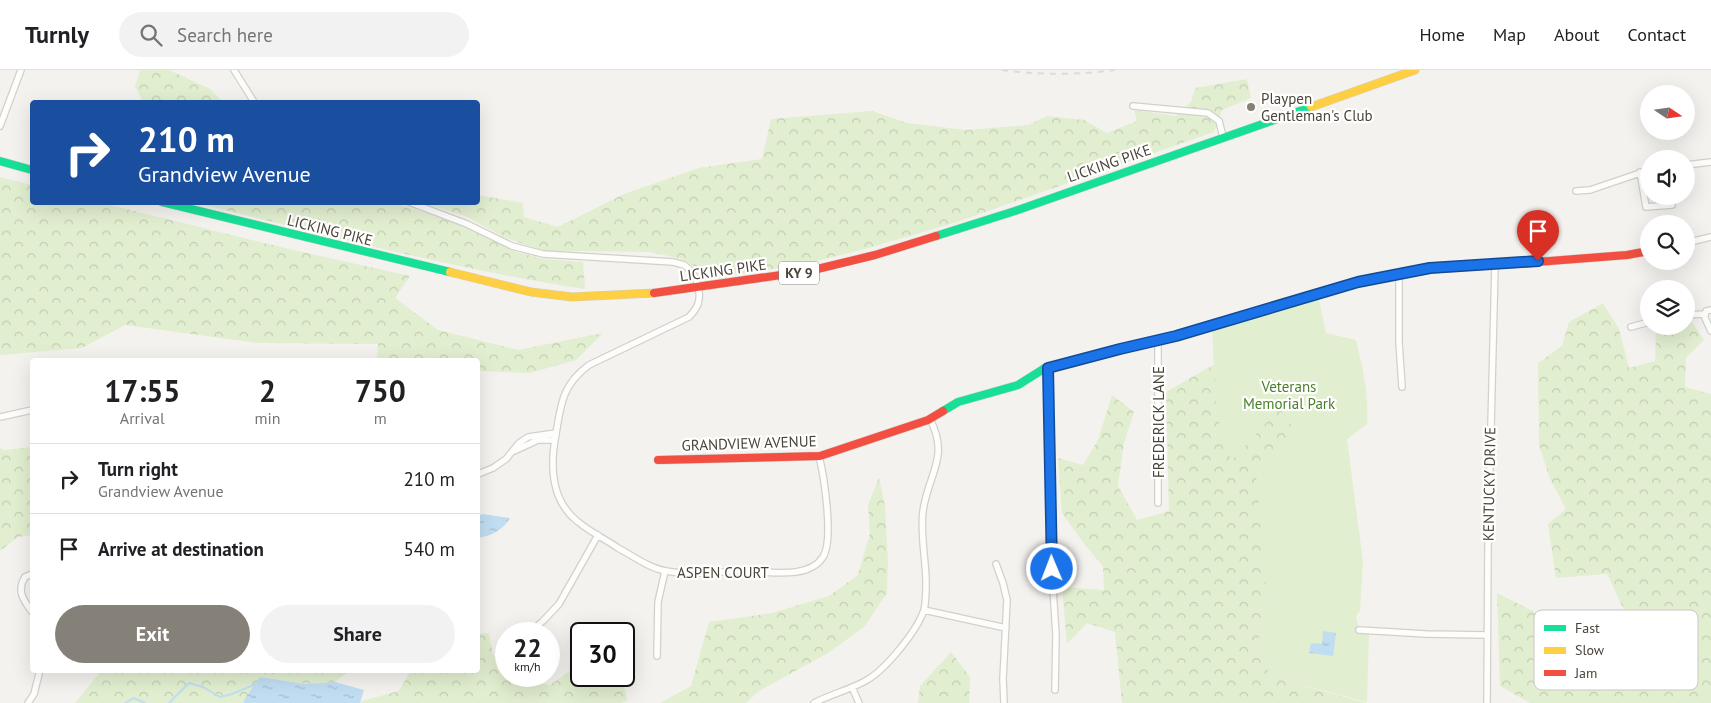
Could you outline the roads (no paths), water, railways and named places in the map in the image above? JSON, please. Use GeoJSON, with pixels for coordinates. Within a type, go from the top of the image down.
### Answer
{"type":"FeatureCollection","features":[{"type":"Feature","properties":{"kind":"main road","name":"LICKING PIKE"},"geometry":{"type":"LineString","coordinates":[[174,205],[531,292],[572,297],[657,293],[809,271],[875,255],[1015,211],[1415,70]]}},
{"type":"Feature","properties":{"kind":"main road"},"geometry":{"type":"LineString","coordinates":[[0,161],[30,169]]}},
{"type":"Feature","properties":{"kind":"main road","name":"GRANDVIEW AVENUE"},"geometry":{"type":"LineString","coordinates":[[658,460],[819,456],[930,419],[958,402],[1018,385],[1042,369],[1257,313],[1358,282],[1430,268],[1627,256],[1640,253]]}},
{"type":"Feature","properties":{"kind":"street"},"geometry":{"type":"LineString","coordinates":[[0,126],[21,70]]}},
{"type":"Feature","properties":{"kind":"street"},"geometry":{"type":"LineString","coordinates":[[234,70],[253,100]]}},
{"type":"Feature","properties":{"kind":"street"},"geometry":{"type":"LineString","coordinates":[[1134,106],[1208,113],[1219,120],[1223,138]]}},
{"type":"Feature","properties":{"kind":"street"},"geometry":{"type":"LineString","coordinates":[[1695,163],[1711,162]]}},
{"type":"Feature","properties":{"kind":"street"},"geometry":{"type":"LineString","coordinates":[[1576,191],[1590,190],[1640,172]]}},
{"type":"Feature","properties":{"kind":"street"},"geometry":{"type":"LineString","coordinates":[[417,205],[468,224],[512,246],[542,254],[673,262],[684,265],[692,271],[698,287]]}},
{"type":"Feature","properties":{"kind":"street"},"geometry":{"type":"LineString","coordinates":[[1646,205],[1646,207],[1672,205]]}},
{"type":"Feature","properties":{"kind":"street"},"geometry":{"type":"LineString","coordinates":[[1695,241],[1711,237]]}},
{"type":"Feature","properties":{"kind":"street","name":"KENTUCKY DRIVE"},"geometry":{"type":"LineString","coordinates":[[1487,703],[1494,265]]}},
{"type":"Feature","properties":{"kind":"street"},"geometry":{"type":"LineString","coordinates":[[1399,275],[1402,387]]}},
{"type":"Feature","properties":{"kind":"street","name":"ASPEN COURT"},"geometry":{"type":"LineString","coordinates":[[698,287],[698,305],[689,317],[589,365],[578,373],[570,383],[564,395],[552,455],[553,477],[561,500],[576,521],[651,566],[665,571],[696,573],[788,572],[804,570],[816,565],[824,556],[828,543],[827,506],[819,456]]}},
{"type":"Feature","properties":{"kind":"street"},"geometry":{"type":"LineString","coordinates":[[1695,315],[1705,314],[1706,311],[1711,310]]}},
{"type":"Feature","properties":{"kind":"street"},"geometry":{"type":"LineString","coordinates":[[1705,314],[1711,331]]}},
{"type":"Feature","properties":{"kind":"street"},"geometry":{"type":"LineString","coordinates":[[1631,327],[1640,324]]}},
{"type":"Feature","properties":{"kind":"street","name":"FREDERICK LANE"},"geometry":{"type":"LineString","coordinates":[[1158,340],[1158,503]]}},
{"type":"Feature","properties":{"kind":"street"},"geometry":{"type":"LineString","coordinates":[[1048,368],[1052,573],[1056,635],[1054,690]]}},
{"type":"Feature","properties":{"kind":"street"},"geometry":{"type":"LineString","coordinates":[[0,417],[30,410]]}},
{"type":"Feature","properties":{"kind":"street"},"geometry":{"type":"LineString","coordinates":[[814,703],[836,692],[852,687],[884,667],[903,644],[924,610],[926,583],[923,553],[923,510],[939,449],[936,430],[930,419]]}},
{"type":"Feature","properties":{"kind":"street"},"geometry":{"type":"LineString","coordinates":[[480,473],[493,468],[519,442],[528,437],[556,433]]}},
{"type":"Feature","properties":{"kind":"street"},"geometry":{"type":"LineString","coordinates":[[512,451],[538,440],[554,440]]}},
{"type":"Feature","properties":{"kind":"street"},"geometry":{"type":"LineString","coordinates":[[542,622],[559,604],[598,535]]}},
{"type":"Feature","properties":{"kind":"street"},"geometry":{"type":"LineString","coordinates":[[996,564],[1007,600],[1003,679],[1004,703]]}},
{"type":"Feature","properties":{"kind":"street"},"geometry":{"type":"LineString","coordinates":[[657,656],[658,602],[665,571]]}},
{"type":"Feature","properties":{"kind":"street"},"geometry":{"type":"LineString","coordinates":[[30,575],[25,577],[20,589],[30,609]]}},
{"type":"Feature","properties":{"kind":"street"},"geometry":{"type":"LineString","coordinates":[[924,610],[1006,628]]}},
{"type":"Feature","properties":{"kind":"street"},"geometry":{"type":"LineString","coordinates":[[1359,630],[1487,635]]}},
{"type":"Feature","properties":{"kind":"street"},"geometry":{"type":"LineString","coordinates":[[28,703],[34,694],[39,673]]}},
{"type":"Feature","properties":{"kind":"street"},"geometry":{"type":"LineString","coordinates":[[852,687],[859,703]]}},
{"type":"Feature","properties":{"kind":"water"},"geometry":{"type":"Polygon","coordinates":[[[480,515],[510,518],[496,532],[480,538],[480,515]]]}},
{"type":"Feature","properties":{"kind":"water"},"geometry":{"type":"Polygon","coordinates":[[[1323,631],[1336,633],[1333,656],[1309,653],[1311,643],[1322,644],[1323,631]]]}},
{"type":"Feature","properties":{"kind":"water"},"geometry":{"type":"Polygon","coordinates":[[[260,677],[305,684],[335,682],[364,690],[360,703],[244,703],[244,700],[260,677]]]}},
{"type":"Feature","properties":{"kind":"waterway"},"geometry":{"type":"LineString","coordinates":[[169,703],[189,683],[203,687],[220,697],[256,684]]}},
{"type":"Feature","properties":{"kind":"waterway"},"geometry":{"type":"LineString","coordinates":[[125,703],[134,698],[145,703]]}},
{"type":"Feature","properties":{"kind":"railway"},"geometry":{"type":"LineString","coordinates":[[1002,70],[1058,74],[1115,70]]}},
{"type":"Feature","properties":{"kind":"place","name":"Playpen Gentleman's Club"},"geometry":{"type":"Point","coordinates":[1251,107]}},
{"type":"Feature","properties":{"kind":"park label","name":"Veterans Memorial Park"},"geometry":{"type":"Point","coordinates":[1289,394]}}]}
